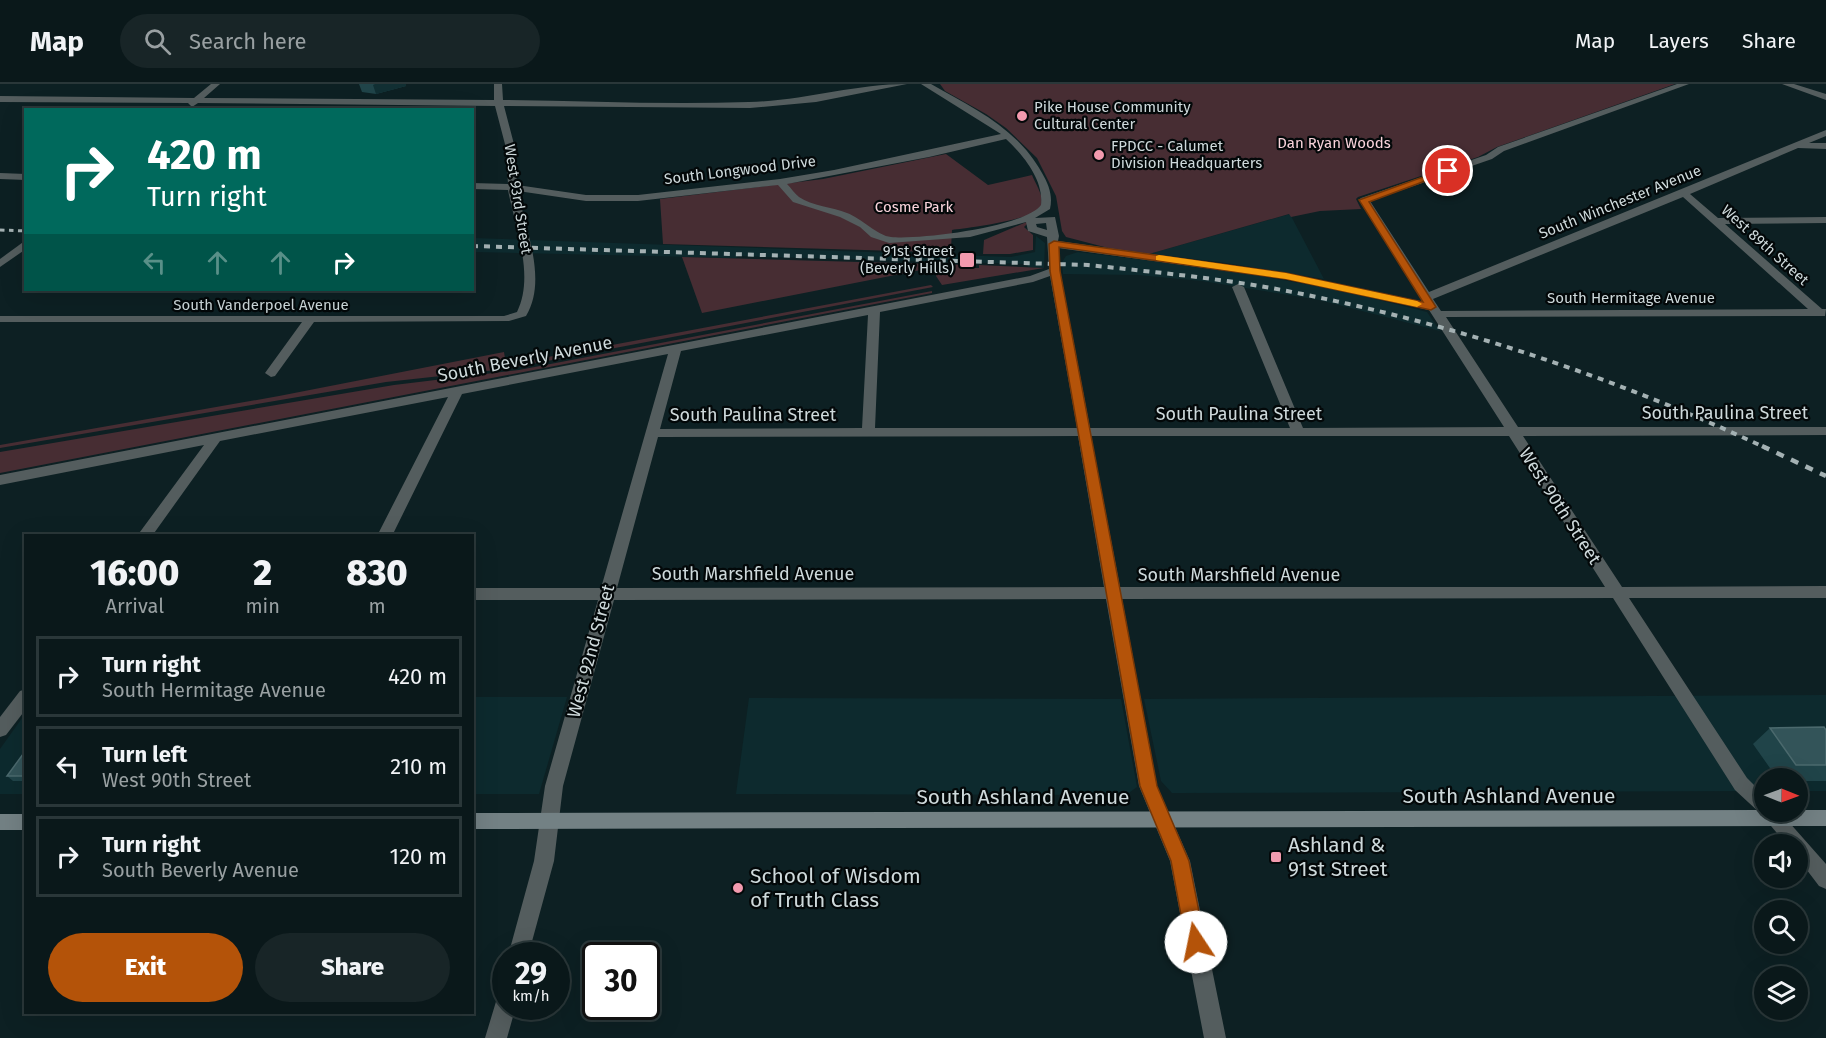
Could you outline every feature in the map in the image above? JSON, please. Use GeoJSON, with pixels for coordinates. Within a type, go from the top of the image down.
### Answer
{"type":"FeatureCollection","features":[{"type":"Feature","properties":{"kind":"main road","name":"South Ashland Avenue"},"geometry":{"type":"LineString","coordinates":[[474,821],[1162,819],[1754,812]]}},
{"type":"Feature","properties":{"kind":"main road","name":"South Ashland Avenue"},"geometry":{"type":"LineString","coordinates":[[1808,816],[1826,818]]}},
{"type":"Feature","properties":{"kind":"main road"},"geometry":{"type":"LineString","coordinates":[[0,822],[24,822]]}},
{"type":"Feature","properties":{"kind":"street"},"geometry":{"type":"LineString","coordinates":[[187,108],[216,84]]}},
{"type":"Feature","properties":{"kind":"street","name":"West 93rd Street"},"geometry":{"type":"LineString","coordinates":[[498,84],[499,104],[509,142],[513,187],[527,248],[529,300],[522,314]]}},
{"type":"Feature","properties":{"kind":"street"},"geometry":{"type":"LineString","coordinates":[[0,99],[769,104],[826,98],[903,84]]}},
{"type":"Feature","properties":{"kind":"street"},"geometry":{"type":"LineString","coordinates":[[780,182],[796,200],[844,215],[864,225],[881,238],[912,238],[984,231],[1037,214],[1045,209],[1046,192],[1028,156],[1009,135],[983,117],[925,84]]}},
{"type":"Feature","properties":{"kind":"street","name":"West 90th Street"},"geometry":{"type":"LineString","coordinates":[[1685,84],[1364,200],[1741,784],[1754,797]]}},
{"type":"Feature","properties":{"kind":"street"},"geometry":{"type":"LineString","coordinates":[[1786,84],[1826,97]]}},
{"type":"Feature","properties":{"kind":"street","name":"South Winchester Avenue"},"geometry":{"type":"LineString","coordinates":[[1431,306],[1684,193],[1826,133]]}},
{"type":"Feature","properties":{"kind":"street","name":"South Longwood Drive"},"geometry":{"type":"LineString","coordinates":[[474,186],[513,187],[586,198],[612,199],[780,182],[897,162],[1009,135]]}},
{"type":"Feature","properties":{"kind":"street"},"geometry":{"type":"LineString","coordinates":[[1795,146],[1826,146]]}},
{"type":"Feature","properties":{"kind":"street"},"geometry":{"type":"LineString","coordinates":[[0,176],[24,177]]}},
{"type":"Feature","properties":{"kind":"street","name":"West 89th Street"},"geometry":{"type":"LineString","coordinates":[[1684,193],[1824,314]]}},
{"type":"Feature","properties":{"kind":"street"},"geometry":{"type":"LineString","coordinates":[[1054,240],[1036,231],[1030,225],[1035,220],[1051,219],[1054,240],[1055,271],[1149,786],[1180,861],[1215,1038]]}},
{"type":"Feature","properties":{"kind":"street"},"geometry":{"type":"LineString","coordinates":[[1716,221],[1826,220]]}},
{"type":"Feature","properties":{"kind":"street","name":"South Hermitage Avenue"},"geometry":{"type":"LineString","coordinates":[[1054,240],[1286,276],[1431,306],[1824,314]]}},
{"type":"Feature","properties":{"kind":"street"},"geometry":{"type":"LineString","coordinates":[[0,264],[24,245]]}},
{"type":"Feature","properties":{"kind":"street","name":"South Beverly Avenue"},"geometry":{"type":"LineString","coordinates":[[0,480],[1033,279],[1055,271]]}},
{"type":"Feature","properties":{"kind":"street"},"geometry":{"type":"LineString","coordinates":[[1238,287],[1298,432]]}},
{"type":"Feature","properties":{"kind":"street"},"geometry":{"type":"LineString","coordinates":[[868,433],[874,309]]}},
{"type":"Feature","properties":{"kind":"street","name":"South Vanderpoel Avenue"},"geometry":{"type":"LineString","coordinates":[[0,319],[505,319],[522,314]]}},
{"type":"Feature","properties":{"kind":"street"},"geometry":{"type":"LineString","coordinates":[[271,373],[310,320]]}},
{"type":"Feature","properties":{"kind":"street","name":"West 92nd Street"},"geometry":{"type":"LineString","coordinates":[[522,942],[544,861],[554,786],[676,348]]}},
{"type":"Feature","properties":{"kind":"street"},"geometry":{"type":"LineString","coordinates":[[385,534],[457,391]]}},
{"type":"Feature","properties":{"kind":"street","name":"South Paulina Street"},"geometry":{"type":"LineString","coordinates":[[652,433],[1826,431]]}},
{"type":"Feature","properties":{"kind":"street"},"geometry":{"type":"LineString","coordinates":[[145,534],[216,438]]}},
{"type":"Feature","properties":{"kind":"street","name":"South Marshfield Avenue"},"geometry":{"type":"LineString","coordinates":[[474,594],[1113,595],[1826,592]]}},
{"type":"Feature","properties":{"kind":"street"},"geometry":{"type":"LineString","coordinates":[[0,730],[24,699]]}},
{"type":"Feature","properties":{"kind":"street","name":"West 90th Street"},"geometry":{"type":"LineString","coordinates":[[1778,822],[1811,859],[1826,880]]}},
{"type":"Feature","properties":{"kind":"street"},"geometry":{"type":"LineString","coordinates":[[496,1038],[501,1020]]}},
{"type":"Feature","properties":{"kind":"shaded area"},"geometry":{"type":"Polygon","coordinates":[[[1290,214],[1324,279],[1220,262],[1149,254],[1290,214]]]}},
{"type":"Feature","properties":{"kind":"shaded area"},"geometry":{"type":"Polygon","coordinates":[[[1036,236],[1045,243],[1044,268],[1028,267],[1027,264],[474,252],[474,238],[1011,257],[1035,252],[1036,236]]]}},
{"type":"Feature","properties":{"kind":"shaded area"},"geometry":{"type":"Polygon","coordinates":[[[1078,252],[1228,270],[1343,291],[1427,312],[1440,331],[1319,300],[1202,281],[1137,275],[1063,274],[1062,262],[1066,256],[1078,252]]]}},
{"type":"Feature","properties":{"kind":"shaded area"},"geometry":{"type":"Polygon","coordinates":[[[1826,695],[1826,791],[1808,791],[1808,768],[1754,768],[1754,791],[1172,793],[1161,781],[1144,699],[1826,695]]]}},
{"type":"Feature","properties":{"kind":"shaded area"},"geometry":{"type":"Polygon","coordinates":[[[474,697],[567,697],[539,794],[474,794],[474,697]]]}},
{"type":"Feature","properties":{"kind":"shaded area"},"geometry":{"type":"Polygon","coordinates":[[[749,698],[1121,699],[1137,787],[1126,795],[736,794],[749,698]]]}},
{"type":"Feature","properties":{"kind":"shaded area"},"geometry":{"type":"Polygon","coordinates":[[[24,715],[24,794],[0,794],[0,749],[24,715]]]}},
{"type":"Feature","properties":{"kind":"green space","name":"Dan Ryan Woods"},"geometry":{"type":"Polygon","coordinates":[[[940,84],[1675,84],[1497,147],[1478,157],[1358,197],[1356,199],[1361,209],[1320,211],[1291,217],[1289,214],[1149,254],[1112,249],[1066,237],[1062,231],[1056,196],[1037,158],[1006,128],[945,91],[940,84]]]}},
{"type":"Feature","properties":{"kind":"green space","name":"Cosme Park"},"geometry":{"type":"Polygon","coordinates":[[[946,154],[988,185],[1032,175],[1041,194],[1041,206],[1036,211],[1015,219],[952,230],[951,249],[933,249],[932,252],[663,244],[660,199],[823,179],[946,154]]]}},
{"type":"Feature","properties":{"kind":"green space"},"geometry":{"type":"Polygon","coordinates":[[[1031,220],[1024,227],[1033,235],[1033,250],[1010,254],[983,254],[984,240],[1031,220]]]}},
{"type":"Feature","properties":{"kind":"green space"},"geometry":{"type":"Polygon","coordinates":[[[682,257],[932,264],[931,268],[702,313],[682,257]]]}},
{"type":"Feature","properties":{"kind":"green space"},"geometry":{"type":"Polygon","coordinates":[[[938,264],[967,265],[967,268],[979,268],[979,265],[1044,268],[942,285],[936,276],[936,272],[941,271],[938,264]]]}},
{"type":"Feature","properties":{"kind":"green space"},"geometry":{"type":"Polygon","coordinates":[[[931,285],[933,287],[505,369],[386,382],[0,448],[0,445],[279,396],[504,352],[506,365],[931,285]]]}},
{"type":"Feature","properties":{"kind":"green space"},"geometry":{"type":"Polygon","coordinates":[[[932,291],[932,293],[0,473],[0,452],[394,385],[519,370],[932,291]]]}},
{"type":"Feature","properties":{"kind":"building"},"geometry":{"type":"Polygon","coordinates":[[[1824,727],[1826,730],[1826,765],[1796,765],[1770,728],[1824,727]]]}},
{"type":"Feature","properties":{"kind":"building"},"geometry":{"type":"Polygon","coordinates":[[[24,753],[24,776],[7,776],[24,753]]]}},
{"type":"Feature","properties":{"kind":"railway"},"geometry":{"type":"LineString","coordinates":[[0,230],[24,231]]}},
{"type":"Feature","properties":{"kind":"railway"},"geometry":{"type":"LineString","coordinates":[[474,246],[1088,265],[1258,286],[1406,318],[1529,354],[1649,397],[1766,448]]}},
{"type":"Feature","properties":{"kind":"railway"},"geometry":{"type":"LineString","coordinates":[[1762,446],[1826,476]]}},
{"type":"Feature","properties":{"kind":"slow traffic"},"geometry":{"type":"LineString","coordinates":[[1159,258],[1286,276],[1417,304]]}},
{"type":"Feature","properties":{"kind":"place","name":"Pike House Community Cultural Center"},"geometry":{"type":"Point","coordinates":[1022,116]}},
{"type":"Feature","properties":{"kind":"place","name":"FPDCC - Calumet Division Headquarters"},"geometry":{"type":"Point","coordinates":[1099,155]}},
{"type":"Feature","properties":{"kind":"place","name":"91st Street (Beverly Hills)"},"geometry":{"type":"Point","coordinates":[967,260]}},
{"type":"Feature","properties":{"kind":"place","name":"Ashland & 91st Street"},"geometry":{"type":"Point","coordinates":[1276,857]}},
{"type":"Feature","properties":{"kind":"place","name":"School of Wisdom of Truth Class"},"geometry":{"type":"Point","coordinates":[738,888]}},
{"type":"Feature","properties":{"kind":"route"},"geometry":{"type":"LineString","coordinates":[[1196,942],[1180,861],[1149,786],[1083,432],[1055,271],[1054,244],[1286,276],[1431,307],[1364,200],[1448,171]]}}]}
